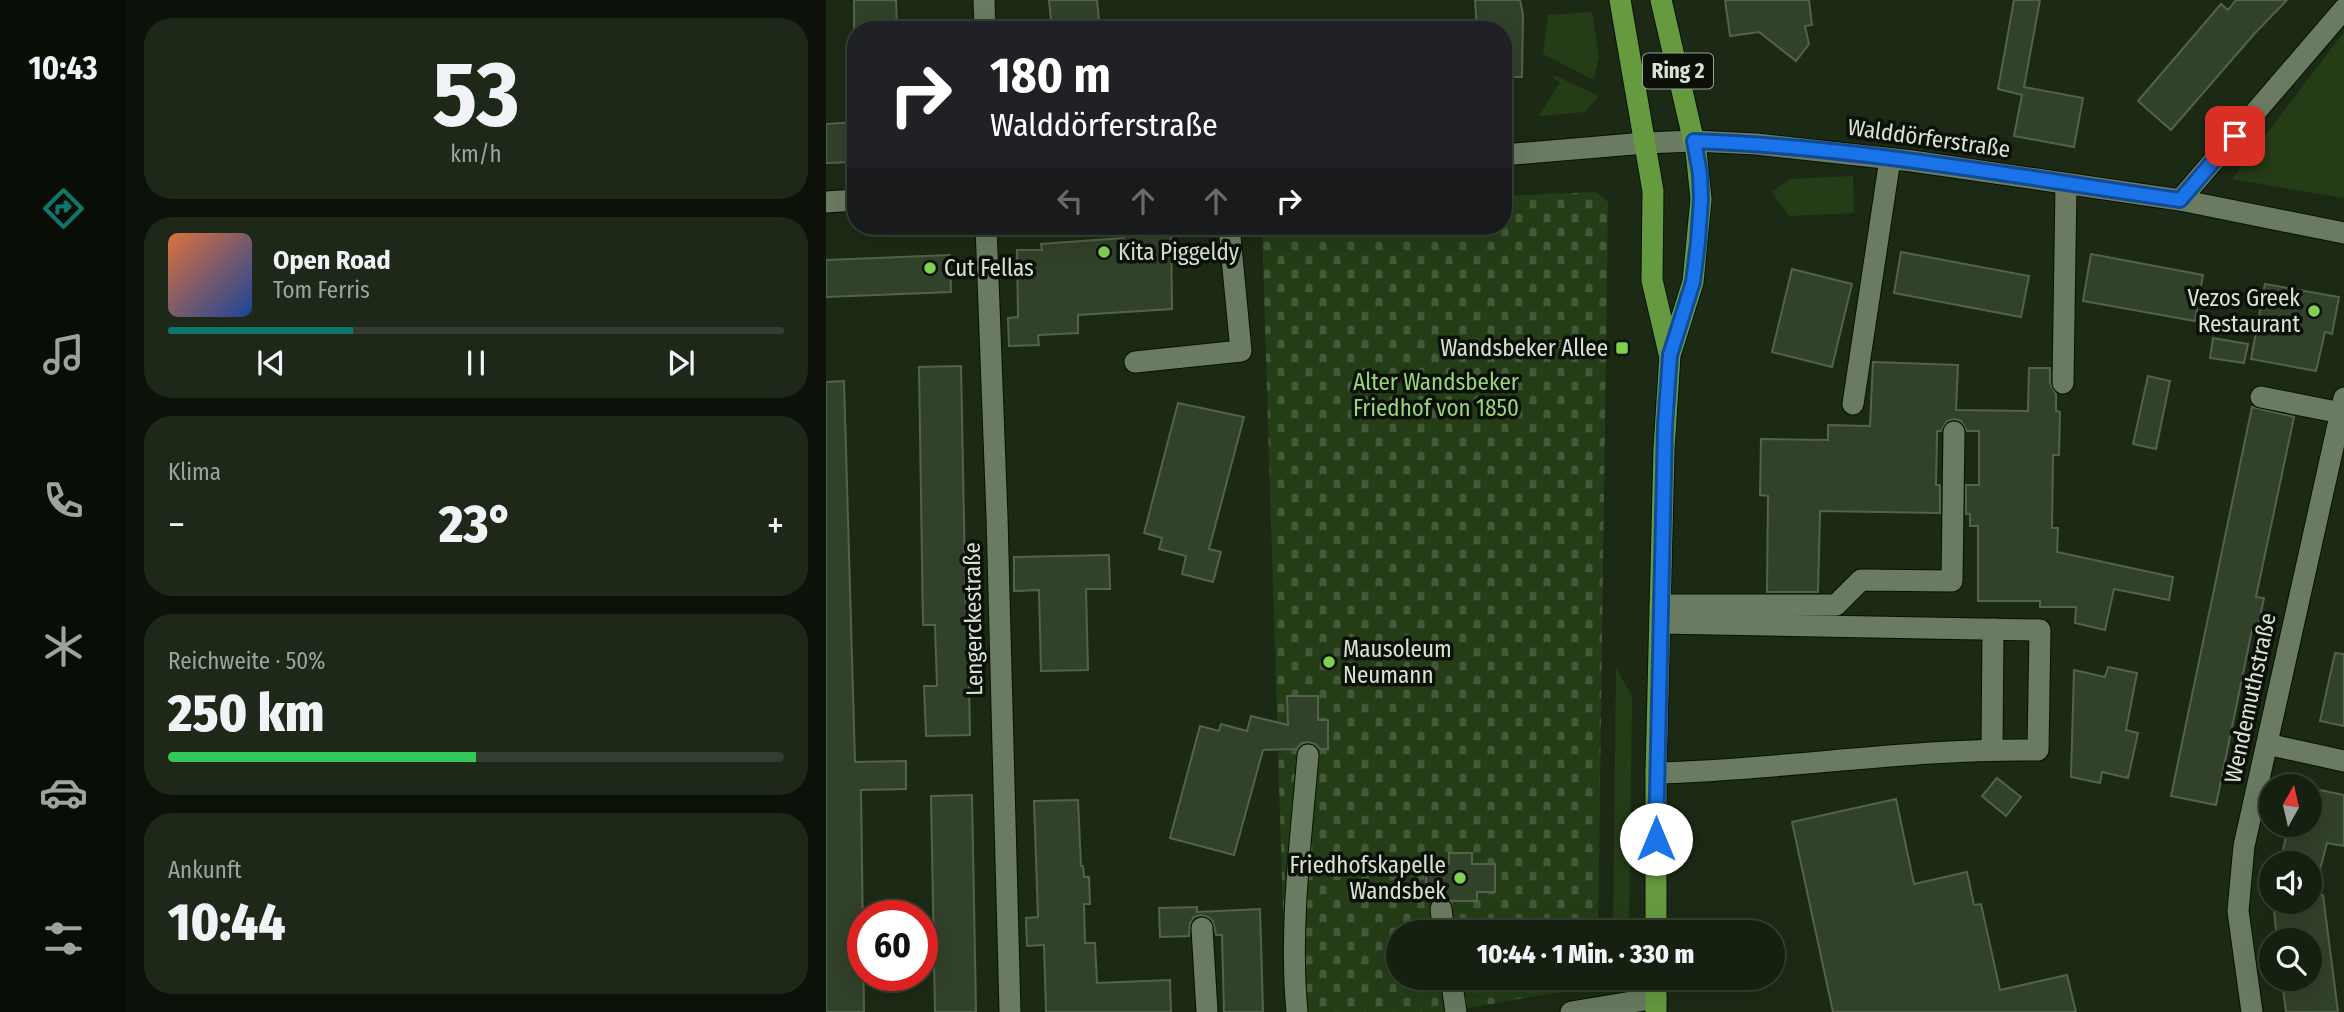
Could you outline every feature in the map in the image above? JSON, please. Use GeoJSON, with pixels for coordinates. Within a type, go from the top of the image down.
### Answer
{"type":"FeatureCollection","features":[{"type":"Feature","properties":{"kind":"main road","name":"Ring 2"},"geometry":{"type":"LineString","coordinates":[[1620,0],[1653,191],[1652,280],[1670,355]]}},
{"type":"Feature","properties":{"kind":"main road","name":"Ring 2"},"geometry":{"type":"LineString","coordinates":[[1656,920],[1656,773],[1664,449],[1670,355],[1693,282],[1701,199],[1694,141],[1661,0]]}},
{"type":"Feature","properties":{"kind":"street"},"geometry":{"type":"LineString","coordinates":[[984,0],[985,21]]}},
{"type":"Feature","properties":{"kind":"street"},"geometry":{"type":"LineString","coordinates":[[2180,200],[2344,9]]}},
{"type":"Feature","properties":{"kind":"street","name":"Walddörferstraße"},"geometry":{"type":"LineString","coordinates":[[1512,154],[1645,143],[1694,141],[1756,144],[1891,159],[2180,200],[2344,233]]}},
{"type":"Feature","properties":{"kind":"street"},"geometry":{"type":"LineString","coordinates":[[1853,404],[1891,159]]}},
{"type":"Feature","properties":{"kind":"street"},"geometry":{"type":"LineString","coordinates":[[2063,383],[2066,184]]}},
{"type":"Feature","properties":{"kind":"street"},"geometry":{"type":"LineString","coordinates":[[826,202],[847,201]]}},
{"type":"Feature","properties":{"kind":"street","name":"Lengerckestraße"},"geometry":{"type":"LineString","coordinates":[[986,235],[1010,1012]]}},
{"type":"Feature","properties":{"kind":"street"},"geometry":{"type":"LineString","coordinates":[[1135,362],[1241,351],[1230,235]]}},
{"type":"Feature","properties":{"kind":"street"},"geometry":{"type":"LineString","coordinates":[[2260,397],[2342,416]]}},
{"type":"Feature","properties":{"kind":"street","name":"Wendemuthstraße"},"geometry":{"type":"LineString","coordinates":[[2252,1012],[2238,911],[2244,846],[2342,416]]}},
{"type":"Feature","properties":{"kind":"street"},"geometry":{"type":"LineString","coordinates":[[1660,614],[1836,605],[1861,580],[1952,581],[1954,432]]}},
{"type":"Feature","properties":{"kind":"street"},"geometry":{"type":"LineString","coordinates":[[1656,773],[1715,772],[1992,749],[2038,750],[2040,630],[1660,614]]}},
{"type":"Feature","properties":{"kind":"street"},"geometry":{"type":"LineString","coordinates":[[1992,749],[1993,629]]}},
{"type":"Feature","properties":{"kind":"street"},"geometry":{"type":"LineString","coordinates":[[2267,744],[2344,761]]}},
{"type":"Feature","properties":{"kind":"street"},"geometry":{"type":"LineString","coordinates":[[1297,1012],[1294,979],[1298,879],[1308,755]]}},
{"type":"Feature","properties":{"kind":"street"},"geometry":{"type":"LineString","coordinates":[[1441,909],[1442,920]]}},
{"type":"Feature","properties":{"kind":"street"},"geometry":{"type":"LineString","coordinates":[[1202,928],[1207,1012]]}},
{"type":"Feature","properties":{"kind":"street"},"geometry":{"type":"LineString","coordinates":[[1453,990],[1456,1012]]}},
{"type":"Feature","properties":{"kind":"street"},"geometry":{"type":"LineString","coordinates":[[1571,1012],[1656,996]]}},
{"type":"Feature","properties":{"kind":"green space"},"geometry":{"type":"Polygon","coordinates":[[[1592,12],[1599,57],[1594,80],[1543,54],[1548,15],[1592,12]]]}},
{"type":"Feature","properties":{"kind":"green space"},"geometry":{"type":"Polygon","coordinates":[[[2344,32],[2344,198],[2232,179],[2344,32]]]}},
{"type":"Feature","properties":{"kind":"green space"},"geometry":{"type":"Polygon","coordinates":[[[1554,75],[1599,96],[1585,112],[1539,116],[1560,82],[1553,78],[1554,75]]]}},
{"type":"Feature","properties":{"kind":"green space"},"geometry":{"type":"Polygon","coordinates":[[[1853,176],[1854,213],[1789,216],[1772,192],[1790,179],[1853,176]]]}},
{"type":"Feature","properties":{"kind":"green space","name":"Alter Wandsbeker Friedhof von 1850"},"geometry":{"type":"Polygon","coordinates":[[[1596,192],[1608,202],[1598,920],[1386,920],[1386,990],[1573,990],[1443,1012],[1286,1012],[1262,235],[1512,235],[1512,196],[1596,192]]]}},
{"type":"Feature","properties":{"kind":"green space"},"geometry":{"type":"Polygon","coordinates":[[[1616,668],[1632,696],[1629,920],[1613,920],[1616,668]]]}},
{"type":"Feature","properties":{"kind":"building"},"geometry":{"type":"Polygon","coordinates":[[[854,0],[896,0],[897,21],[854,21],[854,0]]]}},
{"type":"Feature","properties":{"kind":"building"},"geometry":{"type":"Polygon","coordinates":[[[1049,0],[1097,0],[1099,21],[1051,21],[1049,0]]]}},
{"type":"Feature","properties":{"kind":"building"},"geometry":{"type":"Polygon","coordinates":[[[1475,0],[1520,0],[1523,14],[1522,77],[1512,77],[1512,21],[1476,21],[1475,0]]]}},
{"type":"Feature","properties":{"kind":"building"},"geometry":{"type":"Polygon","coordinates":[[[1725,0],[1809,0],[1812,25],[1805,26],[1809,44],[1796,61],[1759,32],[1730,36],[1725,0]]]}},
{"type":"Feature","properties":{"kind":"building"},"geometry":{"type":"Polygon","coordinates":[[[2014,0],[2040,0],[2024,87],[2083,98],[2074,147],[2014,136],[2022,95],[1998,89],[2014,0]]]}},
{"type":"Feature","properties":{"kind":"building"},"geometry":{"type":"Polygon","coordinates":[[[2236,0],[2287,0],[2171,130],[2138,101],[2221,4],[2228,10],[2236,0]]]}},
{"type":"Feature","properties":{"kind":"building"},"geometry":{"type":"Polygon","coordinates":[[[847,123],[847,162],[826,163],[826,124],[847,123]]]}},
{"type":"Feature","properties":{"kind":"building"},"geometry":{"type":"Polygon","coordinates":[[[1122,235],[1171,235],[1172,309],[1078,315],[1078,333],[1038,335],[1039,345],[1009,346],[1008,318],[1018,317],[1017,250],[1042,250],[1041,244],[1123,238],[1122,235]]]}},
{"type":"Feature","properties":{"kind":"building"},"geometry":{"type":"Polygon","coordinates":[[[1901,252],[2029,276],[2021,317],[1894,293],[1901,252]]]}},
{"type":"Feature","properties":{"kind":"building"},"geometry":{"type":"Polygon","coordinates":[[[2091,254],[2203,275],[2195,321],[2083,301],[2091,254]]]}},
{"type":"Feature","properties":{"kind":"building"},"geometry":{"type":"Polygon","coordinates":[[[950,255],[951,292],[826,297],[826,260],[950,255]]]}},
{"type":"Feature","properties":{"kind":"building"},"geometry":{"type":"Polygon","coordinates":[[[1792,269],[1852,284],[1832,367],[1772,352],[1792,269]]]}},
{"type":"Feature","properties":{"kind":"building"},"geometry":{"type":"Polygon","coordinates":[[[2265,284],[2339,297],[2332,334],[2325,332],[2316,371],[2251,359],[2265,284]]]}},
{"type":"Feature","properties":{"kind":"building"},"geometry":{"type":"Polygon","coordinates":[[[2213,338],[2248,344],[2244,363],[2210,358],[2213,338]]]}},
{"type":"Feature","properties":{"kind":"building"},"geometry":{"type":"Polygon","coordinates":[[[1873,362],[1958,365],[1956,410],[2028,411],[2029,368],[2050,368],[2050,383],[2056,394],[2056,411],[2060,412],[2059,455],[2053,455],[2052,528],[2058,528],[2057,552],[2173,577],[2169,600],[2114,589],[2105,630],[2075,623],[2076,607],[2040,607],[2040,601],[1978,601],[1978,526],[1970,526],[1970,514],[1966,514],[1966,485],[1979,485],[1979,431],[1967,431],[1961,421],[1955,419],[1947,421],[1941,431],[1937,431],[1936,485],[1940,485],[1940,513],[1820,511],[1818,592],[1767,592],[1768,496],[1760,495],[1761,439],[1828,440],[1828,425],[1870,426],[1873,362]]]}},
{"type":"Feature","properties":{"kind":"building"},"geometry":{"type":"Polygon","coordinates":[[[961,366],[966,624],[978,624],[980,685],[969,684],[970,735],[926,736],[924,686],[937,686],[935,625],[923,625],[919,367],[961,366]]]}},
{"type":"Feature","properties":{"kind":"building"},"geometry":{"type":"Polygon","coordinates":[[[2148,376],[2170,381],[2156,449],[2133,444],[2148,376]]]}},
{"type":"Feature","properties":{"kind":"building"},"geometry":{"type":"Polygon","coordinates":[[[844,381],[855,762],[906,761],[906,789],[861,790],[862,900],[847,900],[847,991],[864,991],[864,1012],[826,1012],[826,382],[844,381]]]}},
{"type":"Feature","properties":{"kind":"building"},"geometry":{"type":"Polygon","coordinates":[[[1178,403],[1244,417],[1209,549],[1221,552],[1213,582],[1182,574],[1186,556],[1159,549],[1162,538],[1144,533],[1178,403]]]}},
{"type":"Feature","properties":{"kind":"building"},"geometry":{"type":"Polygon","coordinates":[[[2252,407],[2294,417],[2256,597],[2264,598],[2257,631],[2252,630],[2216,805],[2171,796],[2252,407]]]}},
{"type":"Feature","properties":{"kind":"building"},"geometry":{"type":"Polygon","coordinates":[[[1109,555],[1110,589],[1086,589],[1088,670],[1041,671],[1039,590],[1014,591],[1014,557],[1109,555]]]}},
{"type":"Feature","properties":{"kind":"building"},"geometry":{"type":"Polygon","coordinates":[[[2335,653],[2344,654],[2344,726],[2320,721],[2335,653]]]}},
{"type":"Feature","properties":{"kind":"building"},"geometry":{"type":"Polygon","coordinates":[[[2108,667],[2137,673],[2126,730],[2138,733],[2128,778],[2102,772],[2100,783],[2071,777],[2074,670],[2105,677],[2108,667]]]}},
{"type":"Feature","properties":{"kind":"building"},"geometry":{"type":"Polygon","coordinates":[[[1287,696],[1318,696],[1318,720],[1328,720],[1328,749],[1320,749],[1308,742],[1302,743],[1296,749],[1263,750],[1234,855],[1170,838],[1200,726],[1219,731],[1221,724],[1247,731],[1251,716],[1288,725],[1287,696]]]}},
{"type":"Feature","properties":{"kind":"building"},"geometry":{"type":"Polygon","coordinates":[[[1997,778],[2021,797],[2006,816],[1982,796],[1997,778]]]}},
{"type":"Feature","properties":{"kind":"building"},"geometry":{"type":"Polygon","coordinates":[[[2322,790],[2344,795],[2344,846],[2327,843],[2322,862],[2322,851],[2283,851],[2286,837],[2322,837],[2322,790]]]}},
{"type":"Feature","properties":{"kind":"building"},"geometry":{"type":"Polygon","coordinates":[[[972,795],[976,1012],[935,1012],[935,991],[938,991],[938,900],[933,900],[931,796],[972,795]]]}},
{"type":"Feature","properties":{"kind":"building"},"geometry":{"type":"Polygon","coordinates":[[[1896,799],[1914,884],[1967,872],[1974,905],[1981,904],[2000,990],[2067,975],[2076,1012],[1833,1012],[1792,822],[1896,799]]]}},
{"type":"Feature","properties":{"kind":"building"},"geometry":{"type":"Polygon","coordinates":[[[1078,800],[1081,866],[1084,877],[1089,877],[1090,904],[1084,904],[1085,943],[1095,943],[1097,983],[1170,980],[1171,1012],[1046,1012],[1044,945],[1027,946],[1026,918],[1038,917],[1034,801],[1078,800]]]}},
{"type":"Feature","properties":{"kind":"building","name":"Friedhofskapelle Wandsbek"},"geometry":{"type":"Polygon","coordinates":[[[1449,853],[1472,853],[1472,864],[1495,864],[1495,892],[1477,892],[1477,901],[1451,901],[1444,897],[1444,892],[1426,892],[1426,865],[1449,864],[1449,853]]]}},
{"type":"Feature","properties":{"kind":"building"},"geometry":{"type":"Polygon","coordinates":[[[2323,895],[2338,1012],[2286,1012],[2283,991],[2322,991],[2322,928],[2276,928],[2274,914],[2322,914],[2323,895]]]}},
{"type":"Feature","properties":{"kind":"building"},"geometry":{"type":"Polygon","coordinates":[[[1197,907],[1197,912],[1260,909],[1263,1012],[1224,1012],[1222,935],[1216,935],[1213,921],[1208,917],[1194,917],[1190,923],[1189,936],[1160,937],[1159,908],[1197,907]]]}},
{"type":"Feature","properties":{"kind":"place","name":"Kita Piggeldy"},"geometry":{"type":"Point","coordinates":[1104,252]}},
{"type":"Feature","properties":{"kind":"place","name":"Cut Fellas"},"geometry":{"type":"Point","coordinates":[930,268]}},
{"type":"Feature","properties":{"kind":"place","name":"Vezos Greek Restaurant"},"geometry":{"type":"Point","coordinates":[2314,311]}},
{"type":"Feature","properties":{"kind":"place","name":"Wandsbeker Allee"},"geometry":{"type":"Point","coordinates":[1622,348]}},
{"type":"Feature","properties":{"kind":"place","name":"Mausoleum Neumann"},"geometry":{"type":"Point","coordinates":[1329,662]}},
{"type":"Feature","properties":{"kind":"place","name":"Friedhofskapelle Wandsbek"},"geometry":{"type":"Point","coordinates":[1460,878]}},
{"type":"Feature","properties":{"kind":"route"},"geometry":{"type":"LineString","coordinates":[[1656,839],[1665,426],[1670,355],[1693,282],[1698,242],[1701,199],[1694,141],[1832,151],[2180,200],[2235,136]]}}]}
